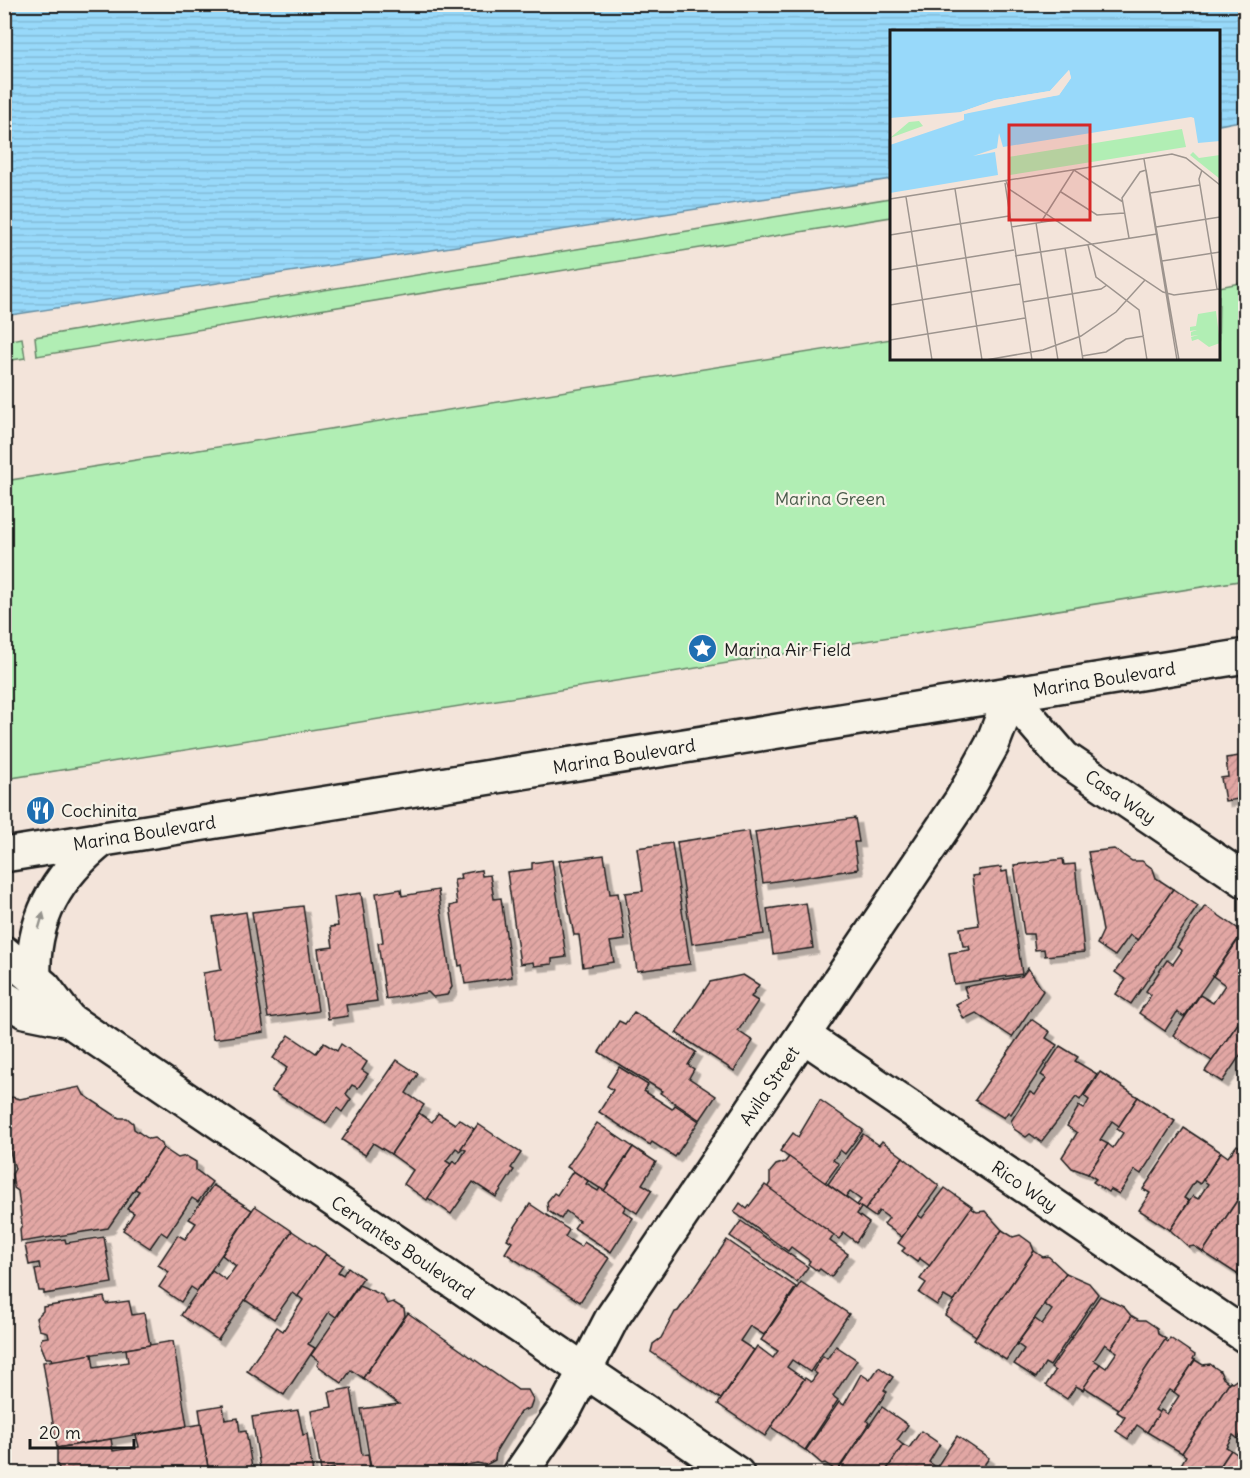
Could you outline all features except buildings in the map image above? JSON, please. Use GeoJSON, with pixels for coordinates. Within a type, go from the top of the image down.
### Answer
{"type":"FeatureCollection","features":[{"type":"Feature","properties":{"kind":"street","name":"Marina Boulevard"},"geometry":{"type":"LineString","coordinates":[[4,855],[1245,656]]}},
{"type":"Feature","properties":{"kind":"street","name":"Casa Way"},"geometry":{"type":"LineString","coordinates":[[1012,693],[1026,714],[1064,758],[1245,881]]}},
{"type":"Feature","properties":{"kind":"street","name":"Avila Street"},"geometry":{"type":"LineString","coordinates":[[520,1473],[566,1407],[612,1318],[961,801],[992,745],[1012,693]]}},
{"type":"Feature","properties":{"kind":"street"},"geometry":{"type":"LineString","coordinates":[[34,979],[34,942],[45,907],[68,871],[103,839]]}},
{"type":"Feature","properties":{"kind":"street","name":"Cervantes Boulevard"},"geometry":{"type":"LineString","coordinates":[[4,954],[44,987],[69,1020],[585,1370],[728,1472]]}},
{"type":"Feature","properties":{"kind":"street","name":"Cervantes Boulevard"},"geometry":{"type":"LineString","coordinates":[[5,999],[26,1011],[69,1020]]}},
{"type":"Feature","properties":{"kind":"street","name":"Rico Way"},"geometry":{"type":"LineString","coordinates":[[804,1036],[1245,1336]]}},
{"type":"Feature","properties":{"kind":"green space"},"geometry":{"type":"Polygon","coordinates":[[[890,198],[890,217],[37,356],[35,337],[890,198]]]}},
{"type":"Feature","properties":{"kind":"green space","name":"Marina Green"},"geometry":{"type":"Polygon","coordinates":[[[1245,282],[1245,580],[5,779],[5,481],[890,339],[890,360],[1220,360],[1220,287],[1245,282]]]}},
{"type":"Feature","properties":{"kind":"green space"},"geometry":{"type":"Polygon","coordinates":[[[22,338],[25,358],[5,361],[5,341],[22,338]]]}},
{"type":"Feature","properties":{"kind":"water"},"geometry":{"type":"Polygon","coordinates":[[[5,4],[1245,5],[1245,120],[1220,125],[1220,30],[890,30],[890,179],[5,316],[5,4]]]}},
{"type":"Feature","properties":{"kind":"place","name":"Marina Air Field"},"geometry":{"type":"Point","coordinates":[703,649]}},
{"type":"Feature","properties":{"kind":"place","name":"Cochinita"},"geometry":{"type":"Point","coordinates":[40,810]}}]}
